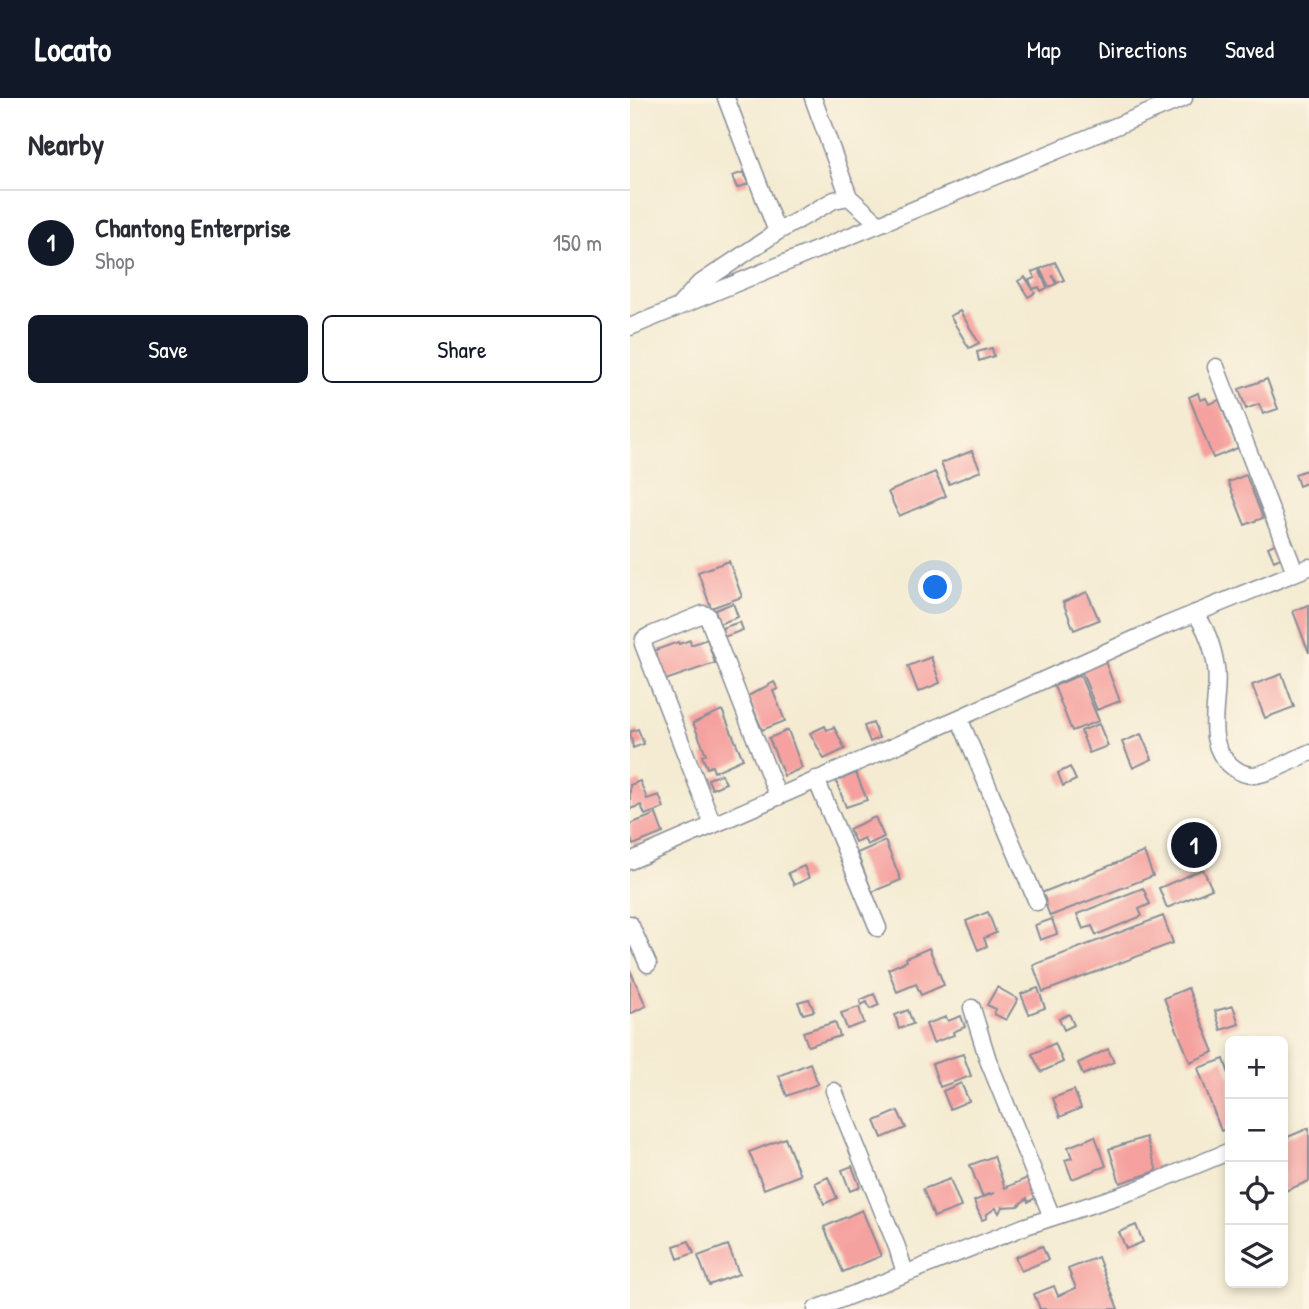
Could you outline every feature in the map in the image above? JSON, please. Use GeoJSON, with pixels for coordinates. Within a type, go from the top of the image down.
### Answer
{"type":"FeatureCollection","features":[{"type":"Feature","properties":{"kind":"street"},"geometry":{"type":"LineString","coordinates":[[726,98],[778,232]]}},
{"type":"Feature","properties":{"kind":"street"},"geometry":{"type":"LineString","coordinates":[[813,98],[849,197],[879,224]]}},
{"type":"Feature","properties":{"kind":"street"},"geometry":{"type":"LineString","coordinates":[[630,327],[1184,98]]}},
{"type":"Feature","properties":{"kind":"street"},"geometry":{"type":"LineString","coordinates":[[676,309],[698,285],[778,232],[834,200],[849,197]]}},
{"type":"Feature","properties":{"kind":"street"},"geometry":{"type":"LineString","coordinates":[[630,860],[1195,613],[1302,570],[1216,367]]}},
{"type":"Feature","properties":{"kind":"street"},"geometry":{"type":"LineString","coordinates":[[1195,613],[1207,634],[1214,659],[1217,693],[1213,733],[1220,754],[1228,764],[1238,771],[1252,775],[1309,753]]}},
{"type":"Feature","properties":{"kind":"street"},"geometry":{"type":"LineString","coordinates":[[713,825],[643,645],[644,639],[649,636],[703,614],[707,615],[778,797]]}},
{"type":"Feature","properties":{"kind":"street"},"geometry":{"type":"LineString","coordinates":[[959,718],[1037,902]]}},
{"type":"Feature","properties":{"kind":"street"},"geometry":{"type":"LineString","coordinates":[[816,779],[878,929]]}},
{"type":"Feature","properties":{"kind":"street"},"geometry":{"type":"LineString","coordinates":[[630,924],[648,964]]}},
{"type":"Feature","properties":{"kind":"street"},"geometry":{"type":"LineString","coordinates":[[972,1007],[992,1072],[1052,1217]]}},
{"type":"Feature","properties":{"kind":"street"},"geometry":{"type":"LineString","coordinates":[[834,1091],[905,1273]]}},
{"type":"Feature","properties":{"kind":"street"},"geometry":{"type":"LineString","coordinates":[[816,1309],[1052,1217],[1136,1190],[1225,1153]]}},
{"type":"Feature","properties":{"kind":"building"},"geometry":{"type":"Polygon","coordinates":[[[744,172],[748,184],[737,188],[732,176],[744,172]]]}},
{"type":"Feature","properties":{"kind":"building"},"geometry":{"type":"Polygon","coordinates":[[[1055,262],[1064,280],[1057,283],[1052,275],[1056,284],[1049,287],[1040,269],[1055,262]]]}},
{"type":"Feature","properties":{"kind":"building"},"geometry":{"type":"Polygon","coordinates":[[[1039,269],[1047,288],[1041,291],[1039,287],[1033,289],[1029,280],[1035,278],[1032,272],[1039,269]]]}},
{"type":"Feature","properties":{"kind":"building"},"geometry":{"type":"Polygon","coordinates":[[[1025,277],[1035,293],[1028,297],[1018,281],[1025,277]]]}},
{"type":"Feature","properties":{"kind":"building"},"geometry":{"type":"Polygon","coordinates":[[[960,311],[979,343],[969,348],[950,316],[960,311]]]}},
{"type":"Feature","properties":{"kind":"building"},"geometry":{"type":"Polygon","coordinates":[[[992,348],[994,356],[979,361],[977,352],[992,348]]]}},
{"type":"Feature","properties":{"kind":"building"},"geometry":{"type":"Polygon","coordinates":[[[1267,379],[1278,409],[1263,414],[1259,404],[1246,409],[1239,389],[1267,379]]]}},
{"type":"Feature","properties":{"kind":"building"},"geometry":{"type":"Polygon","coordinates":[[[1198,393],[1200,400],[1206,398],[1209,404],[1219,400],[1238,448],[1213,458],[1189,397],[1198,393]]]}},
{"type":"Feature","properties":{"kind":"building"},"geometry":{"type":"Polygon","coordinates":[[[972,451],[981,471],[949,484],[941,463],[972,451]]]}},
{"type":"Feature","properties":{"kind":"building"},"geometry":{"type":"Polygon","coordinates":[[[1306,470],[1309,482],[1299,486],[1295,474],[1306,470]]]}},
{"type":"Feature","properties":{"kind":"building"},"geometry":{"type":"Polygon","coordinates":[[[935,472],[946,496],[899,516],[888,492],[935,472]]]}},
{"type":"Feature","properties":{"kind":"building"},"geometry":{"type":"Polygon","coordinates":[[[1246,475],[1263,518],[1245,525],[1228,482],[1246,475]]]}},
{"type":"Feature","properties":{"kind":"building"},"geometry":{"type":"Polygon","coordinates":[[[1279,542],[1285,556],[1274,561],[1268,547],[1279,542]]]}},
{"type":"Feature","properties":{"kind":"building"},"geometry":{"type":"Polygon","coordinates":[[[729,561],[742,597],[711,608],[698,572],[729,561]]]}},
{"type":"Feature","properties":{"kind":"building"},"geometry":{"type":"Polygon","coordinates":[[[1087,592],[1099,620],[1074,630],[1063,602],[1087,592]]]}},
{"type":"Feature","properties":{"kind":"building"},"geometry":{"type":"Polygon","coordinates":[[[733,603],[738,617],[719,624],[715,610],[733,603]]]}},
{"type":"Feature","properties":{"kind":"building"},"geometry":{"type":"Polygon","coordinates":[[[1309,605],[1309,653],[1293,611],[1309,605]]]}},
{"type":"Feature","properties":{"kind":"building"},"geometry":{"type":"Polygon","coordinates":[[[740,622],[743,630],[724,637],[722,628],[740,622]]]}},
{"type":"Feature","properties":{"kind":"building"},"geometry":{"type":"Polygon","coordinates":[[[707,639],[715,663],[660,682],[650,652],[678,642],[679,644],[690,640],[691,645],[707,639]]]}},
{"type":"Feature","properties":{"kind":"building"},"geometry":{"type":"Polygon","coordinates":[[[931,657],[940,683],[918,692],[908,666],[931,657]]]}},
{"type":"Feature","properties":{"kind":"building"},"geometry":{"type":"Polygon","coordinates":[[[1104,659],[1120,701],[1097,710],[1080,668],[1104,659]]]}},
{"type":"Feature","properties":{"kind":"building"},"geometry":{"type":"Polygon","coordinates":[[[1282,674],[1294,707],[1265,718],[1252,685],[1282,674]]]}},
{"type":"Feature","properties":{"kind":"building"},"geometry":{"type":"Polygon","coordinates":[[[1080,675],[1099,721],[1072,731],[1054,686],[1080,675]]]}},
{"type":"Feature","properties":{"kind":"building"},"geometry":{"type":"Polygon","coordinates":[[[774,682],[778,689],[773,691],[785,721],[762,730],[748,696],[774,682]]]}},
{"type":"Feature","properties":{"kind":"building"},"geometry":{"type":"Polygon","coordinates":[[[722,710],[743,759],[714,772],[712,766],[707,768],[702,756],[706,754],[693,723],[722,710]]]}},
{"type":"Feature","properties":{"kind":"building"},"geometry":{"type":"Polygon","coordinates":[[[873,723],[879,738],[870,742],[864,726],[873,723]]]}},
{"type":"Feature","properties":{"kind":"building"},"geometry":{"type":"Polygon","coordinates":[[[1099,724],[1108,746],[1089,753],[1081,731],[1099,724]]]}},
{"type":"Feature","properties":{"kind":"building"},"geometry":{"type":"Polygon","coordinates":[[[825,726],[827,730],[834,727],[845,749],[824,759],[810,733],[825,726]]]}},
{"type":"Feature","properties":{"kind":"building"},"geometry":{"type":"Polygon","coordinates":[[[638,729],[644,744],[633,748],[630,732],[638,729]]]}},
{"type":"Feature","properties":{"kind":"building"},"geometry":{"type":"Polygon","coordinates":[[[788,730],[802,768],[784,776],[769,738],[788,730]]]}},
{"type":"Feature","properties":{"kind":"building"},"geometry":{"type":"Polygon","coordinates":[[[1141,734],[1152,759],[1133,768],[1122,742],[1141,734]]]}},
{"type":"Feature","properties":{"kind":"building"},"geometry":{"type":"Polygon","coordinates":[[[1070,767],[1076,780],[1063,786],[1058,773],[1070,767]]]}},
{"type":"Feature","properties":{"kind":"building"},"geometry":{"type":"Polygon","coordinates":[[[856,773],[867,800],[846,807],[836,781],[856,773]]]}},
{"type":"Feature","properties":{"kind":"building"},"geometry":{"type":"Polygon","coordinates":[[[721,774],[726,783],[712,789],[708,779],[721,774]]]}},
{"type":"Feature","properties":{"kind":"building"},"geometry":{"type":"Polygon","coordinates":[[[640,781],[647,799],[659,795],[664,808],[645,815],[641,805],[630,809],[630,785],[640,781]]]}},
{"type":"Feature","properties":{"kind":"building"},"geometry":{"type":"Polygon","coordinates":[[[656,814],[663,833],[633,845],[630,824],[656,814]]]}},
{"type":"Feature","properties":{"kind":"building"},"geometry":{"type":"Polygon","coordinates":[[[875,817],[884,837],[867,845],[864,838],[855,842],[849,829],[875,817]]]}},
{"type":"Feature","properties":{"kind":"building"},"geometry":{"type":"Polygon","coordinates":[[[1193,822],[1196,829],[1201,827],[1213,857],[1194,865],[1182,837],[1188,835],[1185,826],[1193,822]]]}},
{"type":"Feature","properties":{"kind":"building"},"geometry":{"type":"Polygon","coordinates":[[[885,841],[901,880],[872,892],[857,853],[885,841]]]}},
{"type":"Feature","properties":{"kind":"building"},"geometry":{"type":"Polygon","coordinates":[[[1144,852],[1153,876],[1050,916],[1041,893],[1144,852]]]}},
{"type":"Feature","properties":{"kind":"building"},"geometry":{"type":"Polygon","coordinates":[[[804,866],[809,878],[794,885],[788,873],[804,866]]]}},
{"type":"Feature","properties":{"kind":"building"},"geometry":{"type":"Polygon","coordinates":[[[1203,869],[1212,889],[1167,908],[1159,888],[1203,869]]]}},
{"type":"Feature","properties":{"kind":"building"},"geometry":{"type":"Polygon","coordinates":[[[1143,888],[1150,904],[1139,909],[1142,916],[1096,935],[1092,926],[1083,929],[1077,914],[1143,888]]]}},
{"type":"Feature","properties":{"kind":"building"},"geometry":{"type":"Polygon","coordinates":[[[988,912],[996,933],[984,938],[987,946],[978,950],[966,921],[988,912]]]}},
{"type":"Feature","properties":{"kind":"building"},"geometry":{"type":"Polygon","coordinates":[[[1163,916],[1173,943],[1043,992],[1033,965],[1163,916]]]}},
{"type":"Feature","properties":{"kind":"building"},"geometry":{"type":"Polygon","coordinates":[[[1052,919],[1057,934],[1040,940],[1035,925],[1052,919]]]}},
{"type":"Feature","properties":{"kind":"building"},"geometry":{"type":"Polygon","coordinates":[[[929,948],[944,985],[921,995],[916,984],[897,992],[888,969],[929,948]]]}},
{"type":"Feature","properties":{"kind":"building"},"geometry":{"type":"Polygon","coordinates":[[[630,970],[646,1006],[630,1014],[630,970]]]}},
{"type":"Feature","properties":{"kind":"building"},"geometry":{"type":"Polygon","coordinates":[[[997,987],[1018,999],[1006,1020],[994,1014],[996,1009],[987,1005],[997,987]]]}},
{"type":"Feature","properties":{"kind":"building"},"geometry":{"type":"Polygon","coordinates":[[[1038,988],[1045,1008],[1029,1014],[1021,994],[1038,988]]]}},
{"type":"Feature","properties":{"kind":"building"},"geometry":{"type":"Polygon","coordinates":[[[1188,988],[1214,1052],[1190,1062],[1164,998],[1188,988]]]}},
{"type":"Feature","properties":{"kind":"building"},"geometry":{"type":"Polygon","coordinates":[[[874,994],[879,1005],[870,1009],[867,1002],[861,1005],[860,1000],[874,994]]]}},
{"type":"Feature","properties":{"kind":"building"},"geometry":{"type":"Polygon","coordinates":[[[809,999],[814,1011],[803,1014],[798,1002],[809,999]]]}},
{"type":"Feature","properties":{"kind":"building"},"geometry":{"type":"Polygon","coordinates":[[[1233,1006],[1239,1024],[1221,1030],[1215,1011],[1233,1006]]]}},
{"type":"Feature","properties":{"kind":"building"},"geometry":{"type":"Polygon","coordinates":[[[859,1007],[864,1023],[847,1029],[841,1013],[859,1007]]]}},
{"type":"Feature","properties":{"kind":"building"},"geometry":{"type":"Polygon","coordinates":[[[908,1010],[913,1024],[899,1029],[895,1015],[908,1010]]]}},
{"type":"Feature","properties":{"kind":"building"},"geometry":{"type":"Polygon","coordinates":[[[1069,1014],[1074,1025],[1064,1030],[1059,1019],[1069,1014]]]}},
{"type":"Feature","properties":{"kind":"building"},"geometry":{"type":"Polygon","coordinates":[[[961,1016],[965,1027],[953,1032],[954,1035],[933,1043],[926,1024],[946,1017],[948,1021],[961,1016]]]}},
{"type":"Feature","properties":{"kind":"building"},"geometry":{"type":"Polygon","coordinates":[[[835,1022],[840,1036],[808,1046],[803,1032],[835,1022]]]}},
{"type":"Feature","properties":{"kind":"building"},"geometry":{"type":"Polygon","coordinates":[[[1055,1043],[1063,1062],[1041,1072],[1032,1054],[1055,1043]]]}},
{"type":"Feature","properties":{"kind":"building"},"geometry":{"type":"Polygon","coordinates":[[[1108,1049],[1114,1062],[1083,1075],[1078,1063],[1108,1049]]]}},
{"type":"Feature","properties":{"kind":"building"},"geometry":{"type":"Polygon","coordinates":[[[963,1054],[971,1076],[940,1087],[932,1064],[963,1054]]]}},
{"type":"Feature","properties":{"kind":"building"},"geometry":{"type":"Polygon","coordinates":[[[1224,1059],[1225,1129],[1221,1131],[1198,1068],[1224,1059]]]}},
{"type":"Feature","properties":{"kind":"building"},"geometry":{"type":"Polygon","coordinates":[[[810,1063],[818,1084],[787,1096],[779,1076],[810,1063]]]}},
{"type":"Feature","properties":{"kind":"building"},"geometry":{"type":"Polygon","coordinates":[[[961,1083],[969,1101],[950,1109],[943,1091],[961,1083]]]}},
{"type":"Feature","properties":{"kind":"building"},"geometry":{"type":"Polygon","coordinates":[[[1074,1090],[1081,1108],[1060,1117],[1053,1098],[1074,1090]]]}},
{"type":"Feature","properties":{"kind":"building"},"geometry":{"type":"Polygon","coordinates":[[[898,1111],[906,1128],[882,1138],[875,1121],[898,1111]]]}},
{"type":"Feature","properties":{"kind":"building"},"geometry":{"type":"Polygon","coordinates":[[[1309,1128],[1309,1181],[1288,1190],[1288,1162],[1288,1137],[1309,1128]]]}},
{"type":"Feature","properties":{"kind":"building"},"geometry":{"type":"Polygon","coordinates":[[[1095,1136],[1106,1166],[1072,1179],[1065,1160],[1072,1158],[1068,1147],[1095,1136]]]}},
{"type":"Feature","properties":{"kind":"building"},"geometry":{"type":"Polygon","coordinates":[[[1146,1137],[1157,1171],[1120,1183],[1109,1149],[1146,1137]]]}},
{"type":"Feature","properties":{"kind":"building"},"geometry":{"type":"Polygon","coordinates":[[[785,1138],[800,1175],[764,1189],[749,1152],[785,1138]]]}},
{"type":"Feature","properties":{"kind":"building"},"geometry":{"type":"Polygon","coordinates":[[[994,1156],[1005,1188],[1034,1175],[1042,1194],[1028,1202],[1027,1198],[1018,1206],[1002,1207],[999,1213],[996,1208],[982,1220],[974,1201],[994,1193],[982,1196],[970,1165],[994,1156]]]}},
{"type":"Feature","properties":{"kind":"building"},"geometry":{"type":"Polygon","coordinates":[[[852,1166],[860,1187],[850,1191],[842,1170],[852,1166]]]}},
{"type":"Feature","properties":{"kind":"building"},"geometry":{"type":"Polygon","coordinates":[[[828,1177],[837,1198],[824,1204],[815,1183],[828,1177]]]}},
{"type":"Feature","properties":{"kind":"building"},"geometry":{"type":"Polygon","coordinates":[[[950,1179],[961,1207],[934,1217],[923,1189],[950,1179]]]}},
{"type":"Feature","properties":{"kind":"building"},"geometry":{"type":"Polygon","coordinates":[[[862,1210],[881,1256],[843,1272],[824,1227],[862,1210]]]}},
{"type":"Feature","properties":{"kind":"building"},"geometry":{"type":"Polygon","coordinates":[[[1136,1225],[1143,1242],[1126,1249],[1119,1232],[1136,1225]]]}},
{"type":"Feature","properties":{"kind":"building"},"geometry":{"type":"Polygon","coordinates":[[[689,1241],[694,1253],[678,1259],[674,1246],[689,1241]]]}},
{"type":"Feature","properties":{"kind":"building"},"geometry":{"type":"Polygon","coordinates":[[[728,1245],[739,1274],[709,1285],[698,1256],[728,1245]]]}},
{"type":"Feature","properties":{"kind":"building"},"geometry":{"type":"Polygon","coordinates":[[[1042,1246],[1048,1260],[1021,1271],[1015,1257],[1042,1246]]]}},
{"type":"Feature","properties":{"kind":"building"},"geometry":{"type":"Polygon","coordinates":[[[1098,1257],[1118,1309],[1040,1309],[1034,1294],[1054,1286],[1058,1296],[1076,1288],[1068,1269],[1098,1257]]]}},
{"type":"Feature","properties":{"kind":"place","name":"Chantong Enterprise"},"geometry":{"type":"Point","coordinates":[1194,845]}}]}
